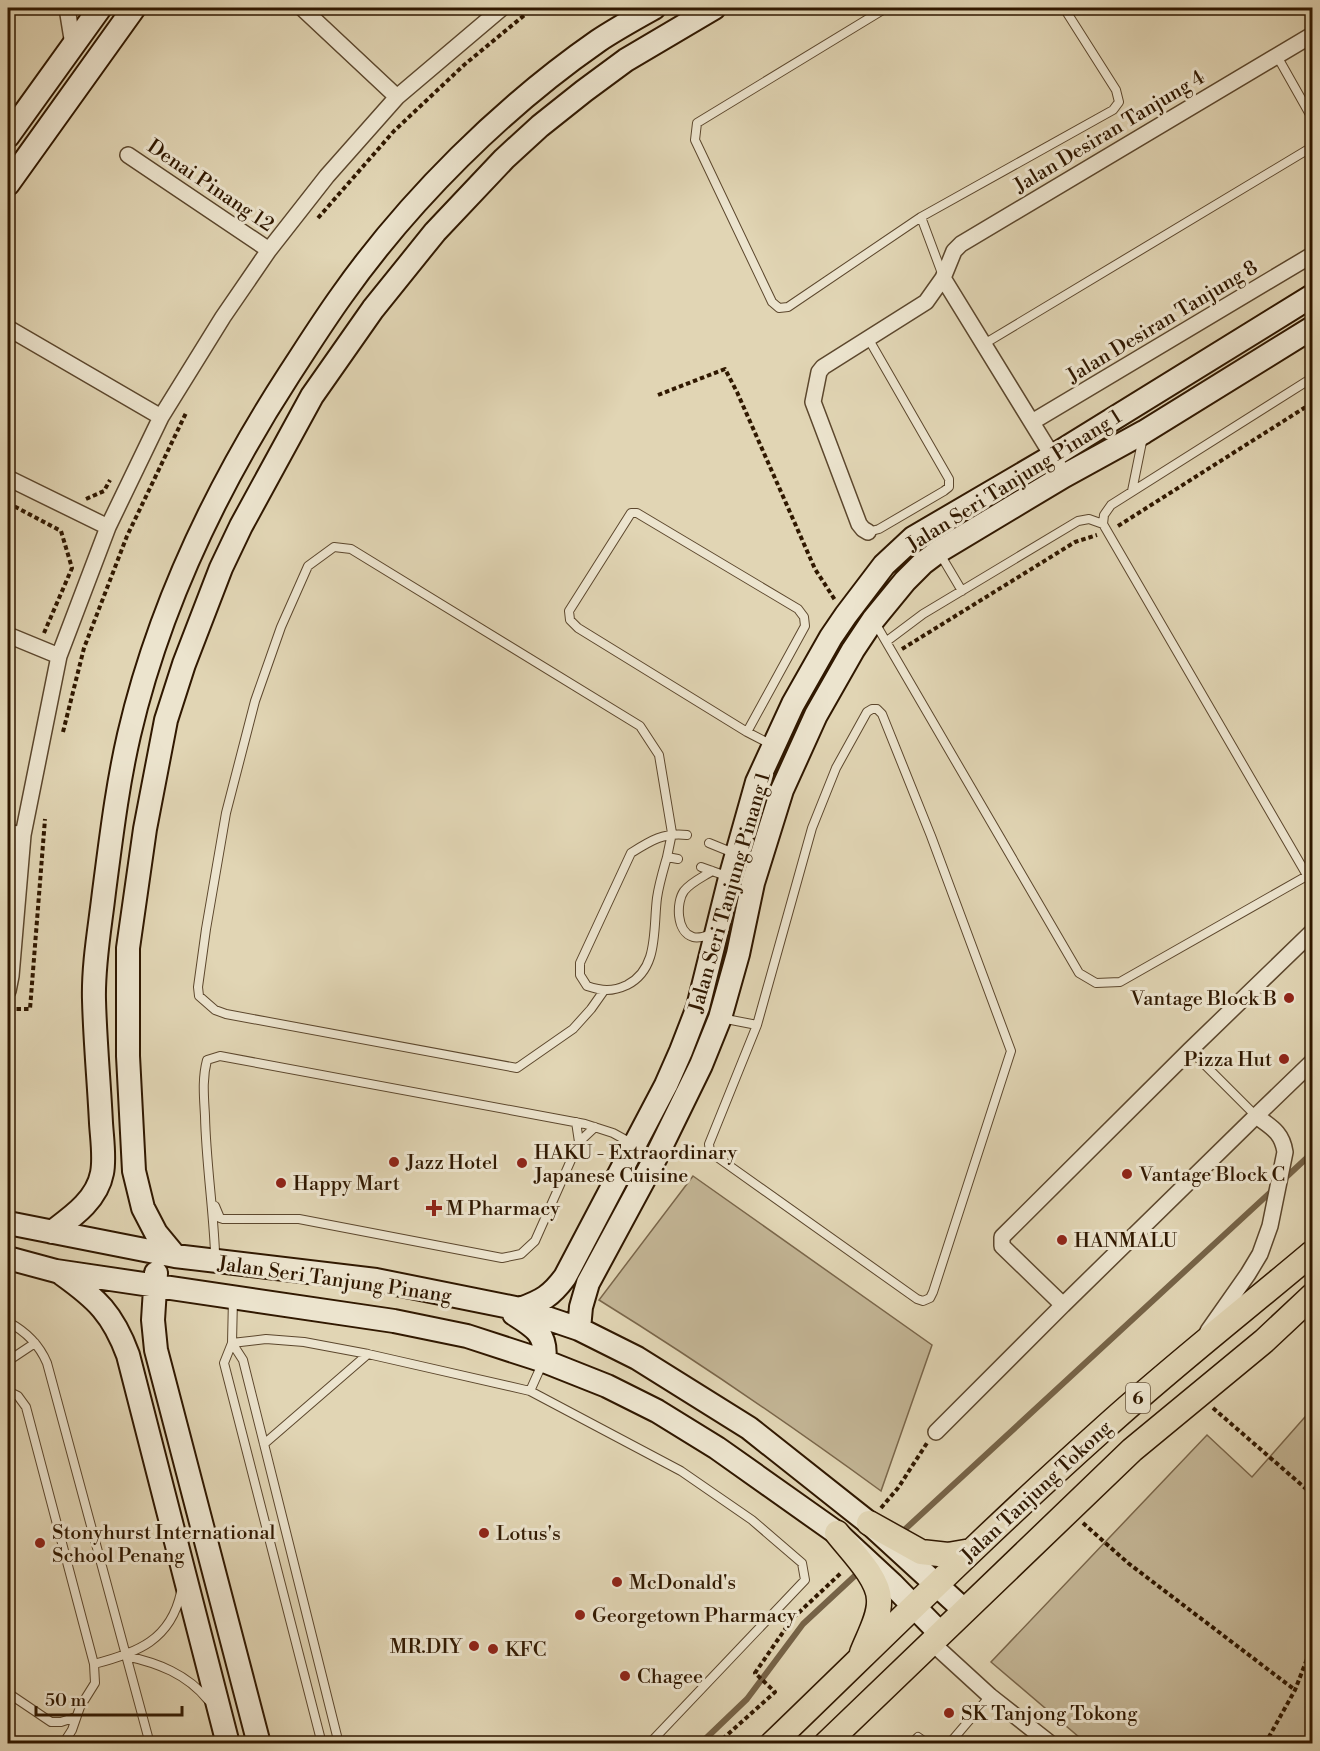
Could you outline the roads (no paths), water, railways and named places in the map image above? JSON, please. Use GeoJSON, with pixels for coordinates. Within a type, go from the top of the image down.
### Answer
{"type":"FeatureCollection","features":[{"type":"Feature","properties":{"kind":"main road","name":"Jalan Tanjung Tokong"},"geometry":{"type":"LineString","coordinates":[[772,1743],[971,1551],[1102,1430],[1196,1348],[1312,1253]]}},
{"type":"Feature","properties":{"kind":"main road","name":"Jalan Tanjung Tokong"},"geometry":{"type":"LineString","coordinates":[[826,1743],[1132,1450],[1264,1341],[1312,1296]]}},
{"type":"Feature","properties":{"kind":"main road"},"geometry":{"type":"LineString","coordinates":[[879,1523],[917,1558],[971,1551]]}},
{"type":"Feature","properties":{"kind":"main road"},"geometry":{"type":"LineString","coordinates":[[849,1546],[869,1573],[876,1588],[886,1592],[860,1658]]}},
{"type":"Feature","properties":{"kind":"street"},"geometry":{"type":"LineString","coordinates":[[67,8],[73,45]]}},
{"type":"Feature","properties":{"kind":"street"},"geometry":{"type":"LineString","coordinates":[[8,136],[100,8]]}},
{"type":"Feature","properties":{"kind":"street"},"geometry":{"type":"LineString","coordinates":[[8,184],[134,8]]}},
{"type":"Feature","properties":{"kind":"street"},"geometry":{"type":"LineString","coordinates":[[302,8],[397,98]]}},
{"type":"Feature","properties":{"kind":"street"},"geometry":{"type":"LineString","coordinates":[[52,1232],[90,1199],[102,1176],[102,1139],[93,997],[116,806],[129,735],[148,666],[170,602],[225,482],[261,417],[343,293],[386,239],[441,177],[495,124],[549,79],[599,40],[654,8]]}},
{"type":"Feature","properties":{"kind":"street"},"geometry":{"type":"LineString","coordinates":[[259,1743],[156,1350],[153,1320],[155,1286],[166,1255],[143,1208],[134,1171],[128,1056],[128,948],[145,829],[166,720],[184,664],[221,568],[241,526],[312,396],[373,309],[435,232],[504,159],[567,105],[626,60],[714,8]]}},
{"type":"Feature","properties":{"kind":"street"},"geometry":{"type":"LineString","coordinates":[[8,991],[23,835],[59,656],[108,527],[161,417],[223,317],[269,250],[327,176],[397,98],[498,9]]}},
{"type":"Feature","properties":{"kind":"street","name":"Jalan Desiran Tanjung 4"},"geometry":{"type":"LineString","coordinates":[[868,532],[862,530],[859,524],[813,402],[819,372],[823,367],[926,302],[944,278],[954,251],[961,244],[1312,35]]}},
{"type":"Feature","properties":{"kind":"street","name":"Denai Pinang 12"},"geometry":{"type":"LineString","coordinates":[[128,155],[269,250]]}},
{"type":"Feature","properties":{"kind":"street","name":"Jalan Desiran Tanjung 8"},"geometry":{"type":"LineString","coordinates":[[1032,422],[1312,255]]}},
{"type":"Feature","properties":{"kind":"street"},"geometry":{"type":"LineString","coordinates":[[944,278],[1064,477]]}},
{"type":"Feature","properties":{"kind":"street","name":"Jalan Seri Tanjung Pinang 1"},"geometry":{"type":"LineString","coordinates":[[520,1309],[541,1301],[565,1276],[666,1085],[698,1008],[717,928],[721,874],[736,854],[757,782],[773,745],[831,637],[884,565],[913,538],[1053,456],[1312,296]]}},
{"type":"Feature","properties":{"kind":"street"},"geometry":{"type":"LineString","coordinates":[[8,328],[161,417]]}},
{"type":"Feature","properties":{"kind":"street","name":"Jalan Seri Tanjung Pinang 1"},"geometry":{"type":"LineString","coordinates":[[579,1329],[581,1306],[588,1283],[656,1157],[701,1065],[720,1018],[738,954],[753,883],[782,790],[816,715],[873,620],[923,562],[1144,432],[1312,328]]}},
{"type":"Feature","properties":{"kind":"street"},"geometry":{"type":"LineString","coordinates":[[8,478],[108,527]]}},
{"type":"Feature","properties":{"kind":"street"},"geometry":{"type":"LineString","coordinates":[[8,635],[59,656]]}},
{"type":"Feature","properties":{"kind":"street"},"geometry":{"type":"LineString","coordinates":[[8,832],[23,835]]}},
{"type":"Feature","properties":{"kind":"street"},"geometry":{"type":"LineString","coordinates":[[721,874],[753,883]]}},
{"type":"Feature","properties":{"kind":"street"},"geometry":{"type":"LineString","coordinates":[[1063,1305],[1002,1246],[1002,1237],[1312,932]]}},
{"type":"Feature","properties":{"kind":"street"},"geometry":{"type":"LineString","coordinates":[[936,1432],[1312,1062]]}},
{"type":"Feature","properties":{"kind":"street"},"geometry":{"type":"LineString","coordinates":[[1196,1348],[1231,1295],[1248,1274],[1260,1254],[1270,1226],[1285,1152],[1284,1141],[1278,1133],[1256,1116]]}},
{"type":"Feature","properties":{"kind":"street","name":"Jalan Seri Tanjung Pinang"},"geometry":{"type":"LineString","coordinates":[[8,1224],[166,1255],[376,1280],[520,1309],[579,1329],[637,1358],[749,1428],[879,1523]]}},
{"type":"Feature","properties":{"kind":"street","name":"Jalan Seri Tanjung Pinang"},"geometry":{"type":"LineString","coordinates":[[8,1258],[56,1270],[405,1323],[467,1336],[544,1361],[607,1386],[657,1411],[717,1448],[849,1546]]}},
{"type":"Feature","properties":{"kind":"street"},"geometry":{"type":"LineString","coordinates":[[56,1270],[85,1290],[103,1307],[121,1336],[128,1355],[228,1743]]}},
{"type":"Feature","properties":{"kind":"street"},"geometry":{"type":"LineString","coordinates":[[495,1303],[536,1329],[543,1338],[546,1349],[544,1361]]}},
{"type":"Feature","properties":{"kind":"street"},"geometry":{"type":"LineString","coordinates":[[917,1558],[936,1585],[964,1610]]}},
{"type":"Feature","properties":{"kind":"street"},"geometry":{"type":"LineString","coordinates":[[886,1592],[914,1607],[936,1637],[990,1696],[1051,1743]]}},
{"type":"Feature","properties":{"kind":"lane"},"geometry":{"type":"LineString","coordinates":[[886,8],[697,123],[694,140],[772,302],[779,308],[788,307],[921,217],[1113,110],[1119,102],[1116,90],[1064,8]]}},
{"type":"Feature","properties":{"kind":"lane"},"geometry":{"type":"LineString","coordinates":[[1277,56],[1312,118]]}},
{"type":"Feature","properties":{"kind":"lane"},"geometry":{"type":"LineString","coordinates":[[984,344],[1312,147]]}},
{"type":"Feature","properties":{"kind":"lane"},"geometry":{"type":"LineString","coordinates":[[921,217],[944,278]]}},
{"type":"Feature","properties":{"kind":"lane"},"geometry":{"type":"LineString","coordinates":[[868,338],[949,479],[949,487],[944,491],[879,529],[868,532]]}},
{"type":"Feature","properties":{"kind":"lane"},"geometry":{"type":"LineString","coordinates":[[873,620],[1079,974],[1096,983],[1120,982],[1310,875],[1103,524],[1104,515],[1111,505],[1132,491],[1312,378]]}},
{"type":"Feature","properties":{"kind":"lane"},"geometry":{"type":"LineString","coordinates":[[1132,491],[1144,432]]}},
{"type":"Feature","properties":{"kind":"lane"},"geometry":{"type":"LineString","coordinates":[[747,732],[805,626],[804,617],[798,609],[638,513],[630,513],[569,611],[570,620],[578,628],[747,732],[773,745]]}},
{"type":"Feature","properties":{"kind":"lane"},"geometry":{"type":"LineString","coordinates":[[887,641],[923,614],[1078,521],[1089,519],[1103,524]]}},
{"type":"Feature","properties":{"kind":"lane"},"geometry":{"type":"LineString","coordinates":[[603,992],[573,1029],[517,1068],[226,1014],[215,1010],[200,996],[198,987],[206,929],[226,813],[255,701],[281,627],[308,566],[334,547],[351,549],[640,726],[659,755],[672,833],[658,897],[651,960],[642,975],[618,990],[603,992],[587,986],[580,975],[580,963],[631,853],[647,843],[672,833],[687,835]]}},
{"type":"Feature","properties":{"kind":"lane"},"geometry":{"type":"LineString","coordinates":[[939,552],[962,591]]}},
{"type":"Feature","properties":{"kind":"lane"},"geometry":{"type":"LineString","coordinates":[[877,709],[882,714],[931,836],[1011,1051],[930,1298],[923,1301],[917,1299],[710,1152],[710,1144],[757,1025],[812,828],[836,768],[867,712],[877,709]]}},
{"type":"Feature","properties":{"kind":"lane"},"geometry":{"type":"LineString","coordinates":[[709,843],[736,854]]}},
{"type":"Feature","properties":{"kind":"lane"},"geometry":{"type":"LineString","coordinates":[[667,857],[678,859]]}},
{"type":"Feature","properties":{"kind":"lane"},"geometry":{"type":"LineString","coordinates":[[701,867],[721,874]]}},
{"type":"Feature","properties":{"kind":"lane"},"geometry":{"type":"LineString","coordinates":[[717,928],[712,934],[703,937],[693,937],[685,931],[679,918],[680,899],[685,889],[721,874]]}},
{"type":"Feature","properties":{"kind":"lane"},"geometry":{"type":"LineString","coordinates":[[720,1018],[757,1025]]}},
{"type":"Feature","properties":{"kind":"lane"},"geometry":{"type":"LineString","coordinates":[[1190,1050],[1256,1116]]}},
{"type":"Feature","properties":{"kind":"lane"},"geometry":{"type":"LineString","coordinates":[[207,1261],[215,1252],[206,1152],[204,1074],[207,1060],[220,1056],[576,1122],[595,1127],[656,1157]]}},
{"type":"Feature","properties":{"kind":"lane"},"geometry":{"type":"LineString","coordinates":[[576,1122],[579,1142]]}},
{"type":"Feature","properties":{"kind":"lane"},"geometry":{"type":"LineString","coordinates":[[212,1199],[219,1218],[223,1220],[299,1219],[502,1258],[522,1254],[535,1241],[579,1142],[595,1127]]}},
{"type":"Feature","properties":{"kind":"lane"},"geometry":{"type":"LineString","coordinates":[[232,1263],[219,1251],[219,1229],[222,1224],[248,1220]]}},
{"type":"Feature","properties":{"kind":"lane"},"geometry":{"type":"LineString","coordinates":[[233,1297],[232,1343],[224,1363],[322,1743]]}},
{"type":"Feature","properties":{"kind":"lane"},"geometry":{"type":"LineString","coordinates":[[8,1322],[20,1328],[35,1343],[43,1352],[47,1363],[150,1743]]}},
{"type":"Feature","properties":{"kind":"lane"},"geometry":{"type":"LineString","coordinates":[[232,1343],[266,1339],[304,1342],[368,1354],[530,1391],[681,1471],[752,1520],[802,1563],[806,1580],[649,1743]]}},
{"type":"Feature","properties":{"kind":"lane"},"geometry":{"type":"LineString","coordinates":[[8,1361],[35,1343]]}},
{"type":"Feature","properties":{"kind":"lane"},"geometry":{"type":"LineString","coordinates":[[232,1343],[243,1360],[339,1743]]}},
{"type":"Feature","properties":{"kind":"lane"},"geometry":{"type":"LineString","coordinates":[[264,1444],[368,1354]]}},
{"type":"Feature","properties":{"kind":"lane"},"geometry":{"type":"LineString","coordinates":[[530,1391],[544,1361]]}},
{"type":"Feature","properties":{"kind":"lane"},"geometry":{"type":"LineString","coordinates":[[8,1391],[18,1396],[26,1407],[94,1664],[95,1683],[76,1717],[72,1730],[63,1743]]}},
{"type":"Feature","properties":{"kind":"lane"},"geometry":{"type":"LineString","coordinates":[[94,1664],[126,1656],[152,1641],[172,1620],[178,1606],[184,1573]]}},
{"type":"Feature","properties":{"kind":"lane"},"geometry":{"type":"LineString","coordinates":[[126,1656],[160,1666],[188,1680],[203,1693],[221,1715]]}},
{"type":"Feature","properties":{"kind":"lane"},"geometry":{"type":"LineString","coordinates":[[8,1693],[51,1722],[61,1722],[76,1717]]}},
{"type":"Feature","properties":{"kind":"lane"},"geometry":{"type":"LineString","coordinates":[[949,1743],[990,1696]]}},
{"type":"Feature","properties":{"kind":"lane"},"geometry":{"type":"LineString","coordinates":[[911,1743],[918,1737],[928,1743]]}},
{"type":"Feature","properties":{"kind":"waterway"},"geometry":{"type":"LineString","coordinates":[[1282,1181],[1312,1153]]}},
{"type":"Feature","properties":{"kind":"waterway"},"geometry":{"type":"LineString","coordinates":[[901,1533],[1275,1188]]}},
{"type":"Feature","properties":{"kind":"waterway"},"geometry":{"type":"LineString","coordinates":[[700,1744],[747,1699],[803,1624],[860,1571]]}},
{"type":"Feature","properties":{"kind":"place","name":"Vantage Block B"},"geometry":{"type":"Point","coordinates":[1289,998]}},
{"type":"Feature","properties":{"kind":"place","name":"Pizza Hut"},"geometry":{"type":"Point","coordinates":[1284,1059]}},
{"type":"Feature","properties":{"kind":"place","name":"Jazz Hotel"},"geometry":{"type":"Point","coordinates":[394,1162]}},
{"type":"Feature","properties":{"kind":"place","name":"HAKU - Extraordinary Japanese Cuisine"},"geometry":{"type":"Point","coordinates":[522,1163]}},
{"type":"Feature","properties":{"kind":"place","name":"Vantage Block C"},"geometry":{"type":"Point","coordinates":[1127,1174]}},
{"type":"Feature","properties":{"kind":"place","name":"Happy Mart"},"geometry":{"type":"Point","coordinates":[281,1183]}},
{"type":"Feature","properties":{"kind":"place","name":"M Pharmacy"},"geometry":{"type":"Point","coordinates":[434,1208]}},
{"type":"Feature","properties":{"kind":"place","name":"HANMALU"},"geometry":{"type":"Point","coordinates":[1062,1240]}},
{"type":"Feature","properties":{"kind":"place","name":"Lotus's"},"geometry":{"type":"Point","coordinates":[484,1533]}},
{"type":"Feature","properties":{"kind":"place","name":"Stonyhurst International School Penang"},"geometry":{"type":"Point","coordinates":[40,1543]}},
{"type":"Feature","properties":{"kind":"place","name":"McDonald's"},"geometry":{"type":"Point","coordinates":[617,1582]}},
{"type":"Feature","properties":{"kind":"place","name":"Georgetown Pharmacy"},"geometry":{"type":"Point","coordinates":[580,1615]}},
{"type":"Feature","properties":{"kind":"place","name":"MR.DIY"},"geometry":{"type":"Point","coordinates":[474,1646]}},
{"type":"Feature","properties":{"kind":"place","name":"KFC"},"geometry":{"type":"Point","coordinates":[493,1649]}},
{"type":"Feature","properties":{"kind":"place","name":"Chagee"},"geometry":{"type":"Point","coordinates":[625,1676]}},
{"type":"Feature","properties":{"kind":"place","name":"SK Tanjong Tokong"},"geometry":{"type":"Point","coordinates":[949,1713]}}]}
